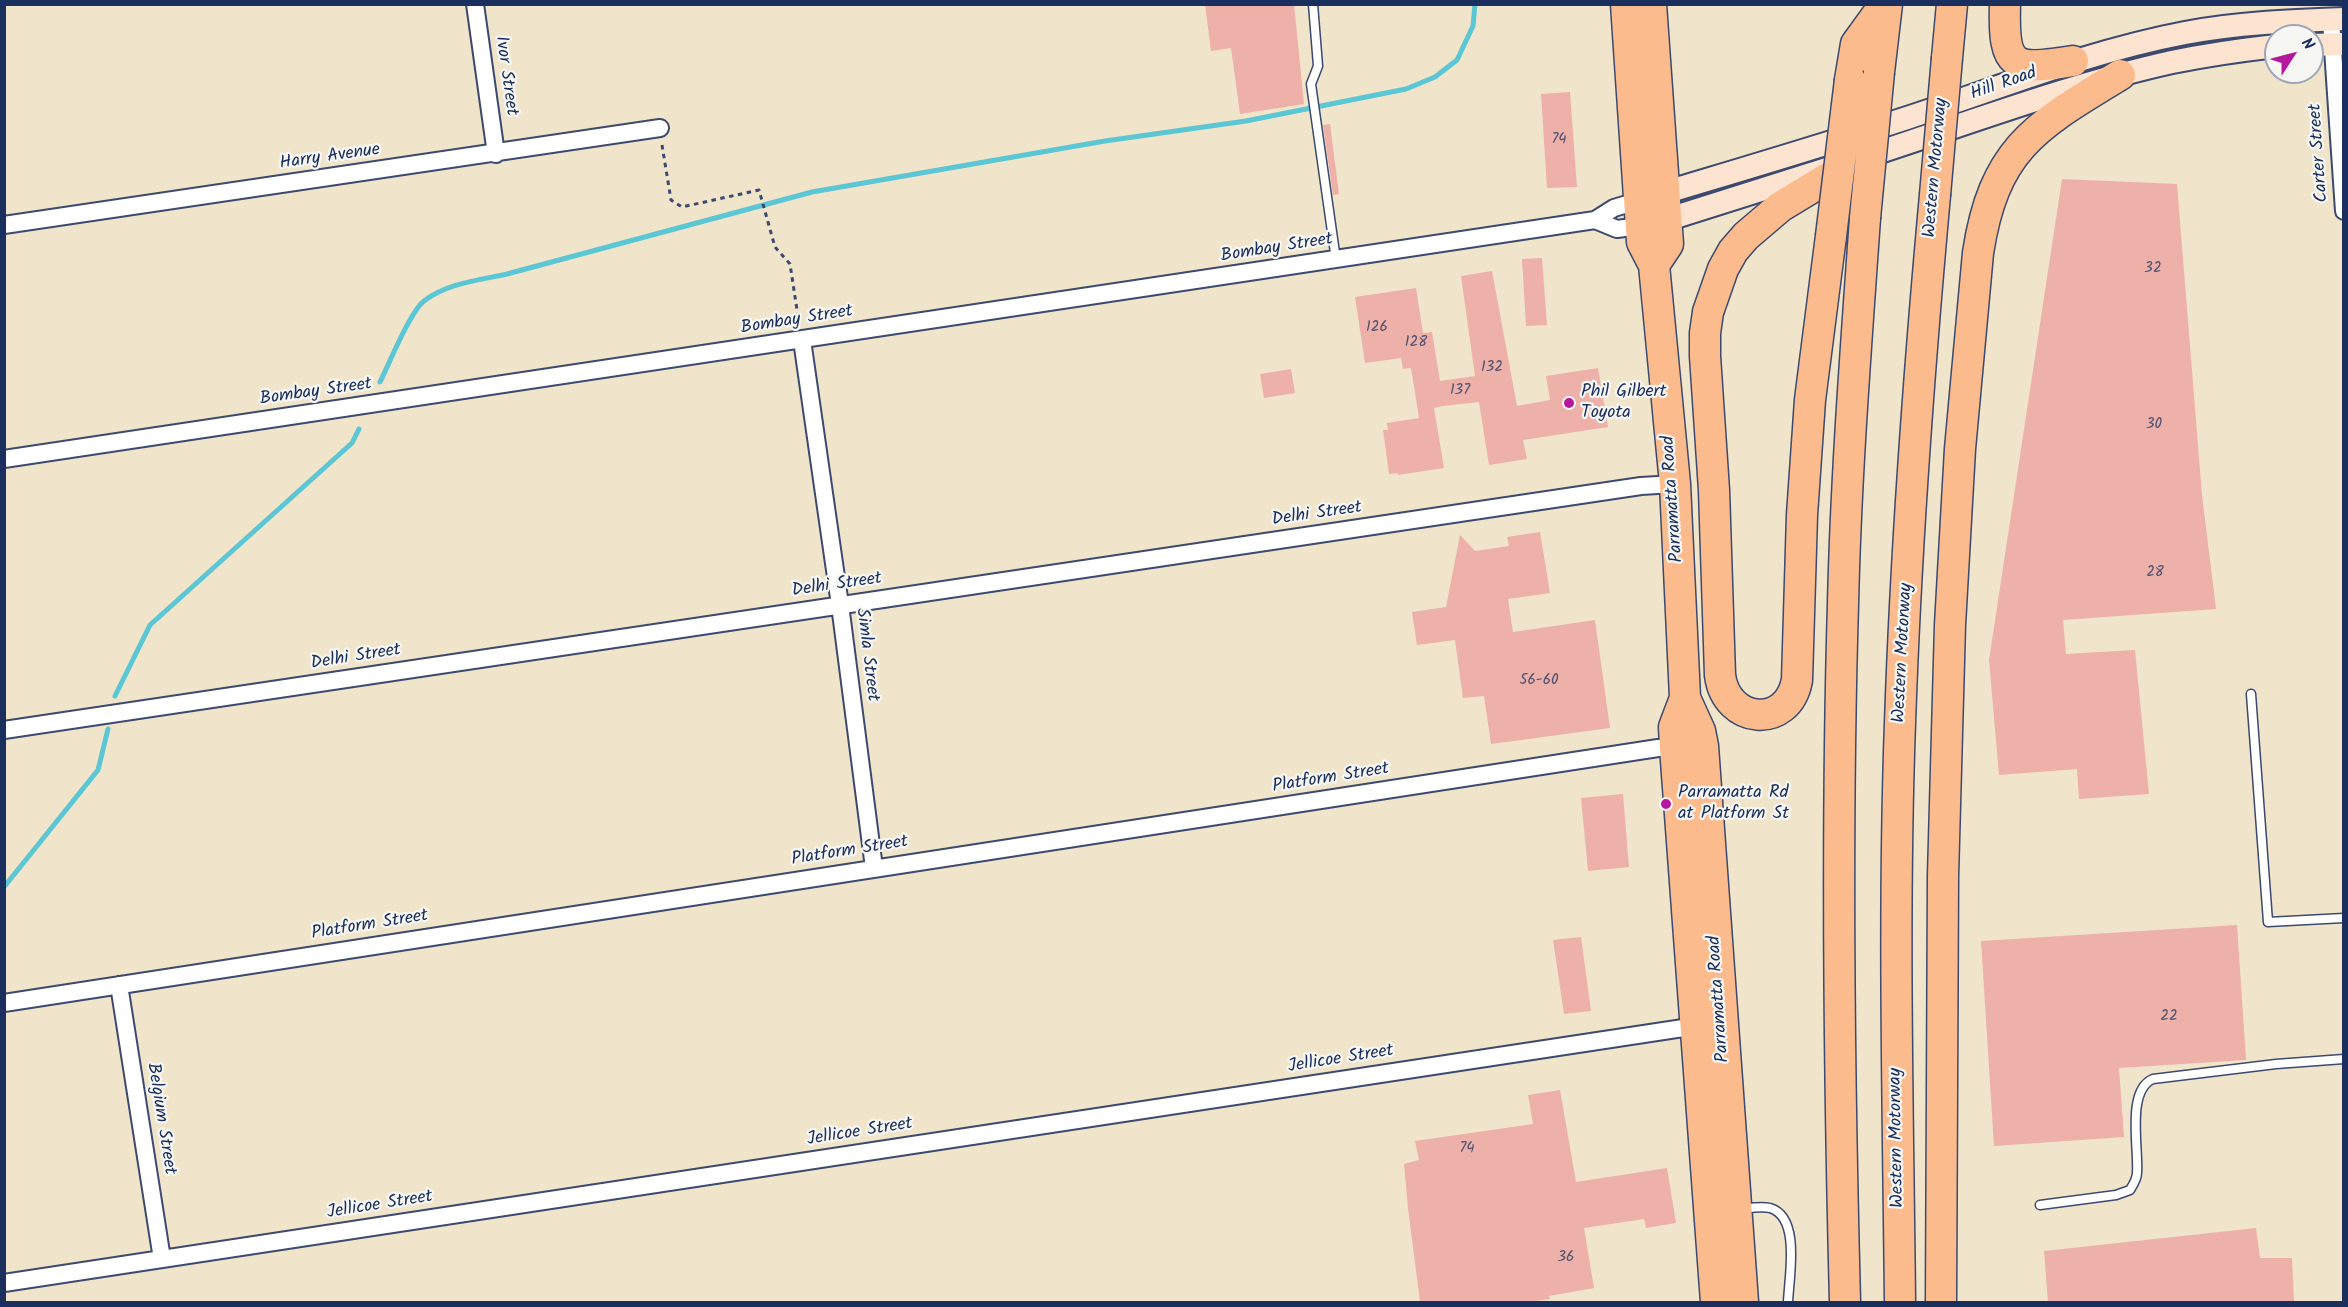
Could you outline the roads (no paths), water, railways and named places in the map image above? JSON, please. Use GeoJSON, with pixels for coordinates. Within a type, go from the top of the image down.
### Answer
{"type":"FeatureCollection","features":[{"type":"Feature","properties":{"kind":"highway","name":"Parramatta Road"},"geometry":{"type":"LineString","coordinates":[[1626,4],[1652,210],[1668,244],[1654,265],[1675,484],[1685,698],[1700,731],[1689,746],[1723,1211],[1743,1302]]}},
{"type":"Feature","properties":{"kind":"highway","name":"Parramatta Road"},"geometry":{"type":"LineString","coordinates":[[1651,4],[1652,210]]}},
{"type":"Feature","properties":{"kind":"highway"},"geometry":{"type":"LineString","coordinates":[[1845,1302],[1840,1100],[1839,788],[1842,615],[1853,388],[1865,218],[1886,4]]}},
{"type":"Feature","properties":{"kind":"highway"},"geometry":{"type":"LineString","coordinates":[[1864,157],[1792,199],[1770,214],[1746,236],[1733,251],[1723,269],[1708,312],[1705,356],[1714,490],[1720,675],[1727,697],[1734,705],[1748,714],[1768,714],[1780,709],[1790,699],[1797,680],[1802,515],[1810,400],[1831,236],[1850,80],[1856,44],[1886,4]]}},
{"type":"Feature","properties":{"kind":"highway","name":"Western Motorway"},"geometry":{"type":"LineString","coordinates":[[1900,1302],[1896,1020],[1900,724],[1920,366],[1952,4]]}},
{"type":"Feature","properties":{"kind":"highway"},"geometry":{"type":"LineString","coordinates":[[2005,4],[2006,44],[2010,57],[2018,64],[2038,66],[2073,61]]}},
{"type":"Feature","properties":{"kind":"highway"},"geometry":{"type":"LineString","coordinates":[[1941,1302],[1943,876],[1950,637],[1960,448],[1982,225],[1990,198],[2001,174],[2028,137],[2062,111],[2120,75]]}},
{"type":"Feature","properties":{"kind":"highway","name":"Parramatta Road"},"geometry":{"type":"LineString","coordinates":[[1716,1302],[1723,1211]]}},
{"type":"Feature","properties":{"kind":"main road","name":"Hill Road"},"geometry":{"type":"LineString","coordinates":[[1652,210],[2073,61],[2185,33],[2263,23],[2337,19]]}},
{"type":"Feature","properties":{"kind":"main road","name":"Hill Road"},"geometry":{"type":"LineString","coordinates":[[1652,210],[1864,157],[2120,75],[2173,62],[2264,47]]}},
{"type":"Feature","properties":{"kind":"street","name":"Ivor Street"},"geometry":{"type":"LineString","coordinates":[[475,4],[496,154]]}},
{"type":"Feature","properties":{"kind":"street","name":"Carter Street"},"geometry":{"type":"LineString","coordinates":[[2337,19],[2329,44],[2343,211]]}},
{"type":"Feature","properties":{"kind":"street","name":"Harry Avenue"},"geometry":{"type":"LineString","coordinates":[[4,225],[660,128]]}},
{"type":"Feature","properties":{"kind":"street","name":"Bombay Street"},"geometry":{"type":"LineString","coordinates":[[4,459],[1595,220],[1614,208],[1652,210]]}},
{"type":"Feature","properties":{"kind":"street","name":"Bombay Street"},"geometry":{"type":"LineString","coordinates":[[1595,220],[1617,229],[1652,210]]}},
{"type":"Feature","properties":{"kind":"street","name":"Simla Street"},"geometry":{"type":"LineString","coordinates":[[802,340],[840,605],[874,868]]}},
{"type":"Feature","properties":{"kind":"street","name":"Delhi Street"},"geometry":{"type":"LineString","coordinates":[[4,730],[1629,488],[1675,484]]}},
{"type":"Feature","properties":{"kind":"street","name":"Platform Street"},"geometry":{"type":"LineString","coordinates":[[4,1003],[874,868],[1689,746]]}},
{"type":"Feature","properties":{"kind":"street","name":"Belgium Street"},"geometry":{"type":"LineString","coordinates":[[119,985],[162,1259]]}},
{"type":"Feature","properties":{"kind":"street","name":"Jellicoe Street"},"geometry":{"type":"LineString","coordinates":[[4,1283],[1709,1024]]}},
{"type":"Feature","properties":{"kind":"lane"},"geometry":{"type":"LineString","coordinates":[[1313,4],[1318,66],[1311,84],[1336,260]]}},
{"type":"Feature","properties":{"kind":"lane"},"geometry":{"type":"LineString","coordinates":[[2251,694],[2268,922],[2343,918]]}},
{"type":"Feature","properties":{"kind":"lane"},"geometry":{"type":"LineString","coordinates":[[2040,1205],[2116,1195],[2130,1190],[2137,1175],[2137,1103],[2141,1088],[2146,1082],[2153,1079],[2276,1064],[2343,1059]]}},
{"type":"Feature","properties":{"kind":"lane"},"geometry":{"type":"LineString","coordinates":[[1723,1211],[1769,1208],[1785,1219],[1791,1236],[1788,1302]]}},
{"type":"Feature","properties":{"kind":"waterway"},"geometry":{"type":"LineString","coordinates":[[380,382],[418,307],[433,295],[453,286],[507,274],[812,192],[1105,141],[1246,121],[1406,89],[1435,77],[1457,60],[1473,26],[1475,4]]}},
{"type":"Feature","properties":{"kind":"waterway"},"geometry":{"type":"LineString","coordinates":[[115,696],[150,625],[352,443],[359,429]]}},
{"type":"Feature","properties":{"kind":"waterway"},"geometry":{"type":"LineString","coordinates":[[4,887],[98,770],[108,729]]}},
{"type":"Feature","properties":{"kind":"place","name":"Phil Gilbert Toyota"},"geometry":{"type":"Point","coordinates":[1569,403]}},
{"type":"Feature","properties":{"kind":"place","name":"Parramatta Rd at Platform St"},"geometry":{"type":"Point","coordinates":[1666,804]}}]}
